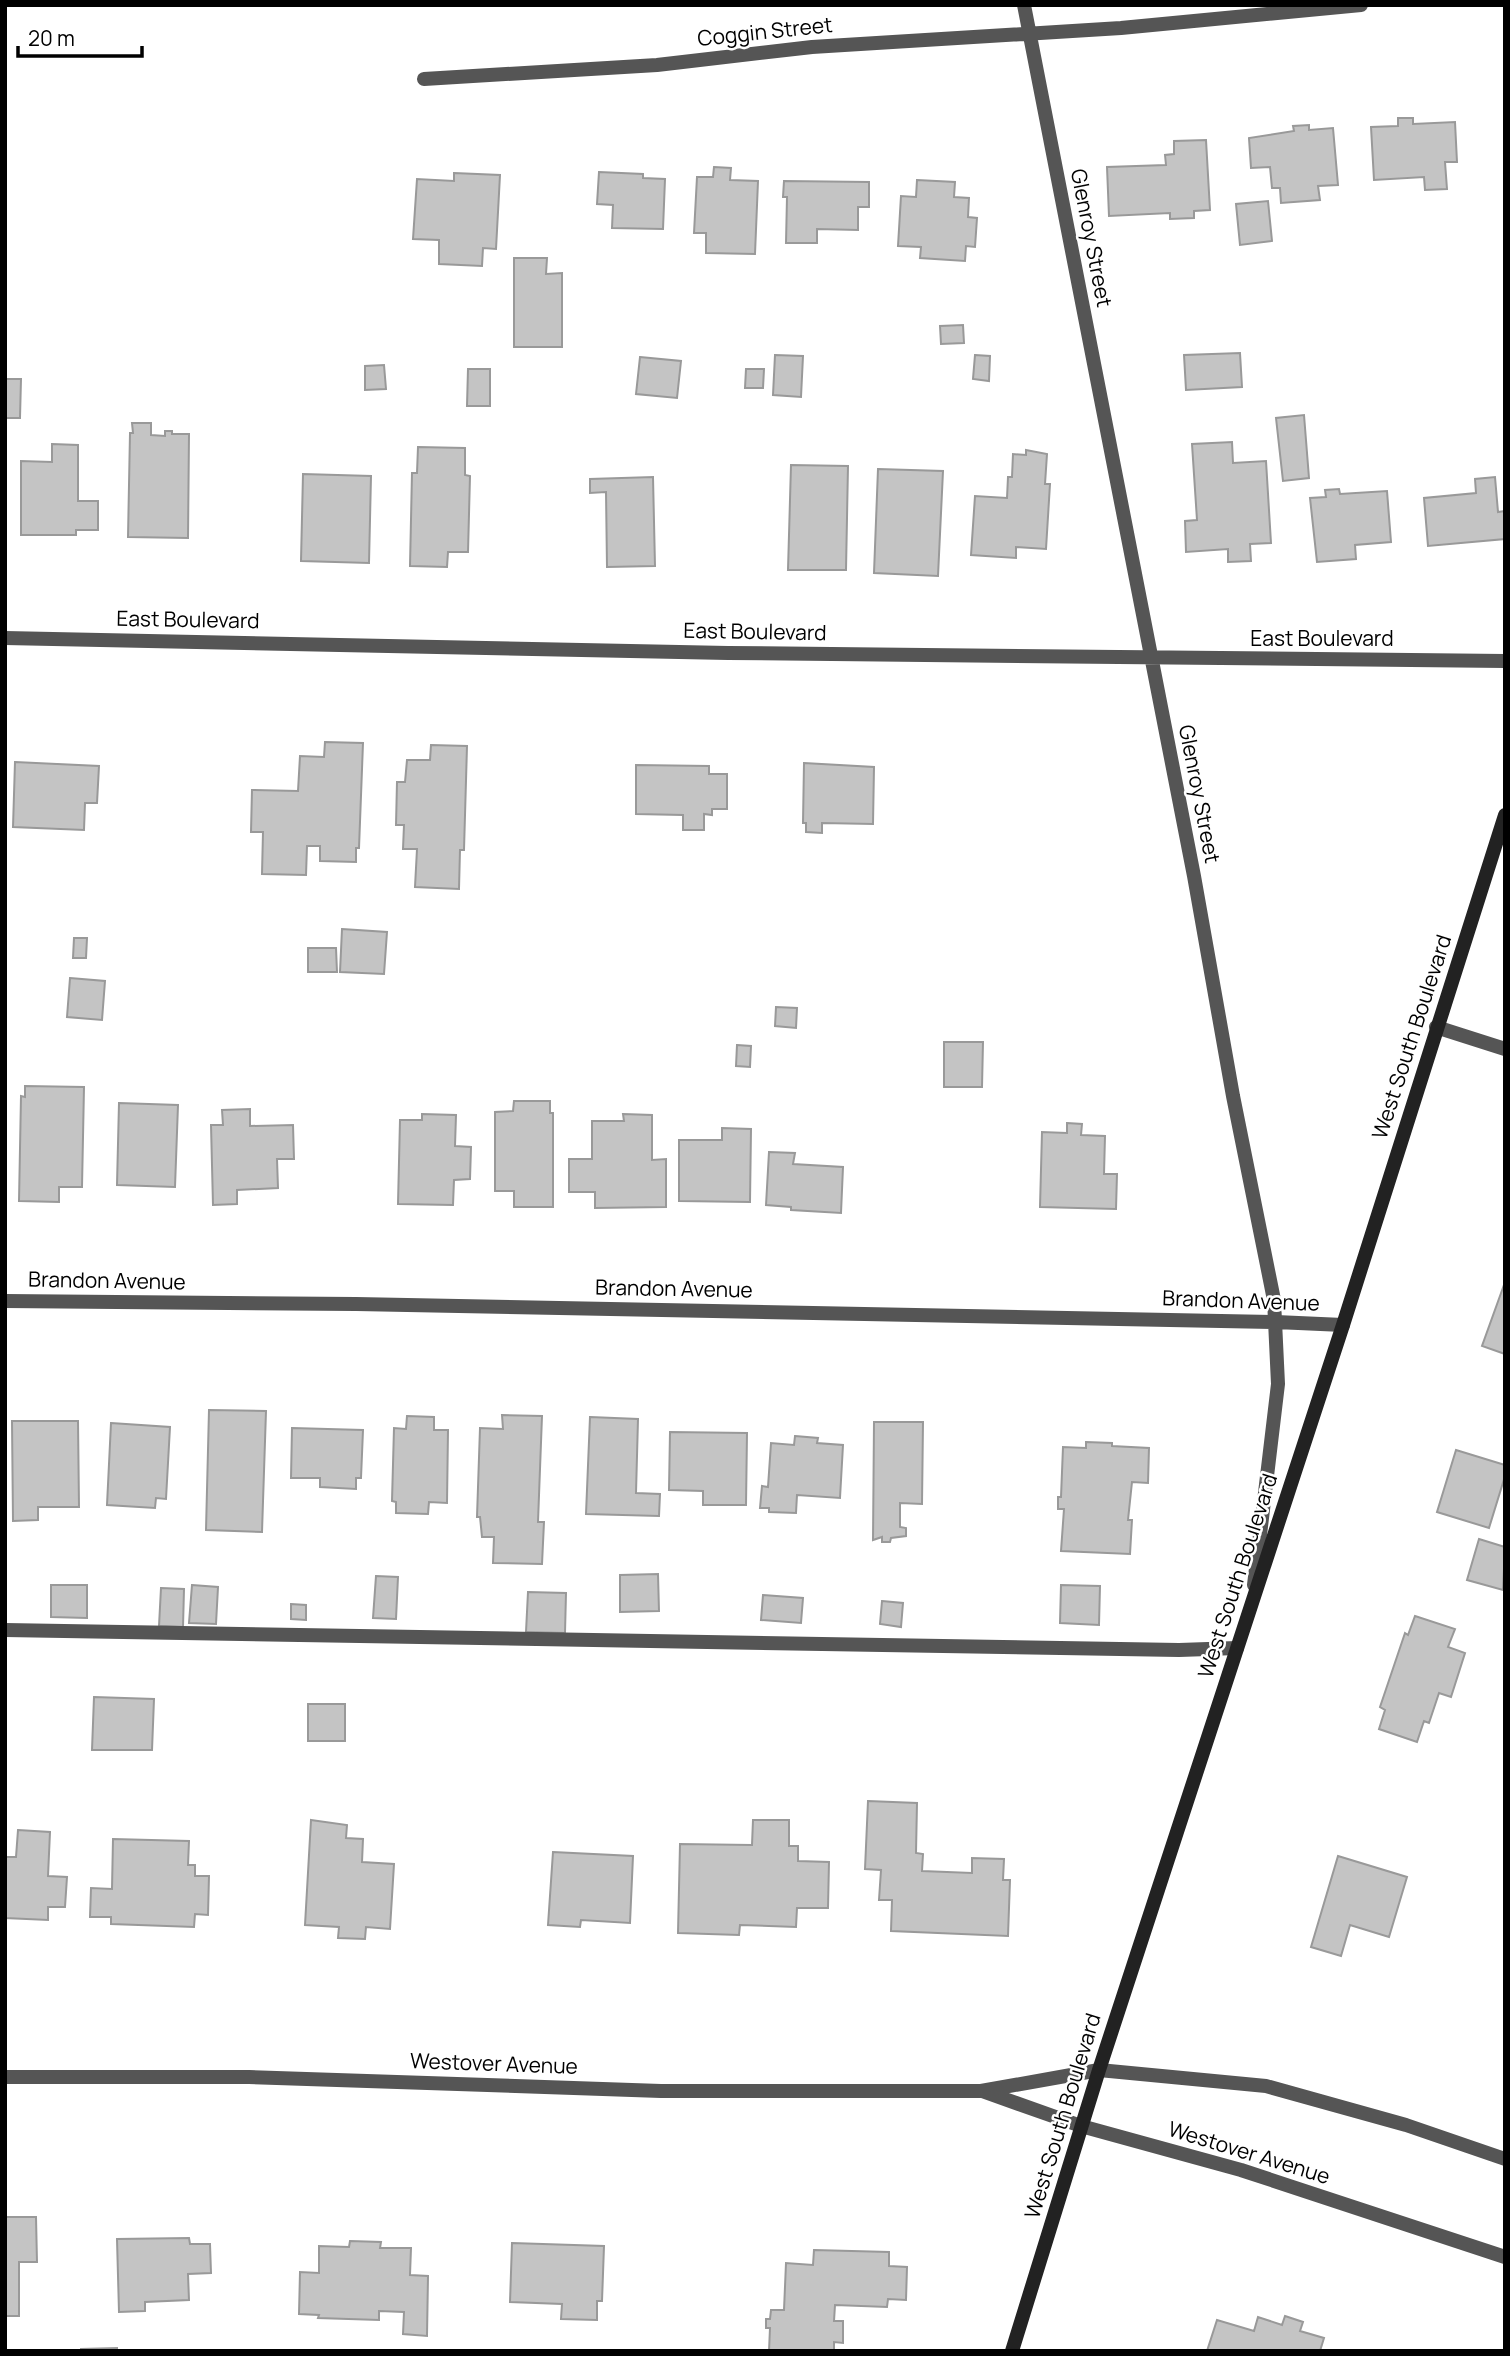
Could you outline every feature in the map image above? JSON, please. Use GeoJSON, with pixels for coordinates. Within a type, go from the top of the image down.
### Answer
{"type":"FeatureCollection","features":[{"type":"Feature","properties":{"kind":"street","name":"Glenroy Street"},"geometry":{"type":"LineString","coordinates":[[1024,5],[1276,1322],[1278,1384],[1253,1596]]}},
{"type":"Feature","properties":{"kind":"street","name":"Coggin Street"},"geometry":{"type":"LineString","coordinates":[[424,79],[657,65],[812,47],[1121,28],[1361,5]]}},
{"type":"Feature","properties":{"kind":"street","name":"East Boulevard"},"geometry":{"type":"LineString","coordinates":[[5,638],[728,653],[1505,661]]}},
{"type":"Feature","properties":{"kind":"street","name":"West South Boulevard"},"geometry":{"type":"LineString","coordinates":[[1012,2351],[1081,2126],[1343,1325],[1505,815]]}},
{"type":"Feature","properties":{"kind":"street"},"geometry":{"type":"LineString","coordinates":[[1436,1027],[1505,1049]]}},
{"type":"Feature","properties":{"kind":"street","name":"Brandon Avenue"},"geometry":{"type":"LineString","coordinates":[[5,1301],[370,1304],[1343,1325]]}},
{"type":"Feature","properties":{"kind":"street"},"geometry":{"type":"LineString","coordinates":[[5,1630],[1165,1650],[1237,1648]]}},
{"type":"Feature","properties":{"kind":"street","name":"Westover Avenue"},"geometry":{"type":"LineString","coordinates":[[5,2077],[249,2077],[661,2091],[981,2091],[1099,2070],[1266,2086],[1406,2125],[1505,2159]]}},
{"type":"Feature","properties":{"kind":"street","name":"Westover Avenue"},"geometry":{"type":"LineString","coordinates":[[981,2091],[1081,2126],[1241,2170],[1505,2257]]}},
{"type":"Feature","properties":{"kind":"building"},"geometry":{"type":"Polygon","coordinates":[[[1398,118],[1413,118],[1413,124],[1455,122],[1457,162],[1445,162],[1447,189],[1425,190],[1424,177],[1374,180],[1371,127],[1398,126],[1398,118]]]}},
{"type":"Feature","properties":{"kind":"building"},"geometry":{"type":"Polygon","coordinates":[[[1309,125],[1309,130],[1333,128],[1338,185],[1318,186],[1320,200],[1281,203],[1280,188],[1272,188],[1270,167],[1251,168],[1249,138],[1294,131],[1293,126],[1309,125]]]}},
{"type":"Feature","properties":{"kind":"building"},"geometry":{"type":"Polygon","coordinates":[[[1206,140],[1210,210],[1194,211],[1194,218],[1170,219],[1170,213],[1109,216],[1107,167],[1166,165],[1165,155],[1174,154],[1174,141],[1206,140]]]}},
{"type":"Feature","properties":{"kind":"building"},"geometry":{"type":"Polygon","coordinates":[[[714,167],[731,168],[730,180],[758,181],[755,254],[706,253],[706,233],[694,233],[697,177],[713,177],[714,167]]]}},
{"type":"Feature","properties":{"kind":"building"},"geometry":{"type":"Polygon","coordinates":[[[599,172],[643,174],[643,178],[665,179],[663,229],[612,228],[613,205],[597,204],[599,172]]]}},
{"type":"Feature","properties":{"kind":"building"},"geometry":{"type":"Polygon","coordinates":[[[454,173],[500,175],[496,249],[483,248],[482,266],[439,264],[439,240],[413,239],[417,179],[454,181],[454,173]]]}},
{"type":"Feature","properties":{"kind":"building"},"geometry":{"type":"Polygon","coordinates":[[[917,180],[955,182],[954,197],[969,198],[968,217],[977,218],[975,247],[966,246],[965,261],[920,258],[921,247],[898,246],[901,196],[916,197],[917,180]]]}},
{"type":"Feature","properties":{"kind":"building"},"geometry":{"type":"Polygon","coordinates":[[[784,181],[869,182],[869,207],[858,207],[858,230],[817,229],[817,243],[786,243],[787,197],[783,197],[784,181]]]}},
{"type":"Feature","properties":{"kind":"building"},"geometry":{"type":"Polygon","coordinates":[[[1268,201],[1272,241],[1240,245],[1236,204],[1268,201]]]}},
{"type":"Feature","properties":{"kind":"building"},"geometry":{"type":"Polygon","coordinates":[[[514,258],[547,258],[546,274],[562,273],[562,347],[514,347],[514,258]]]}},
{"type":"Feature","properties":{"kind":"building"},"geometry":{"type":"Polygon","coordinates":[[[963,325],[964,343],[941,344],[940,326],[963,325]]]}},
{"type":"Feature","properties":{"kind":"building"},"geometry":{"type":"Polygon","coordinates":[[[1240,353],[1242,387],[1186,390],[1184,355],[1240,353]]]}},
{"type":"Feature","properties":{"kind":"building"},"geometry":{"type":"Polygon","coordinates":[[[775,355],[803,356],[801,397],[773,395],[775,355]]]}},
{"type":"Feature","properties":{"kind":"building"},"geometry":{"type":"Polygon","coordinates":[[[975,355],[990,356],[989,381],[973,379],[975,355]]]}},
{"type":"Feature","properties":{"kind":"building"},"geometry":{"type":"Polygon","coordinates":[[[640,357],[681,361],[677,398],[636,394],[640,357]]]}},
{"type":"Feature","properties":{"kind":"building"},"geometry":{"type":"Polygon","coordinates":[[[384,365],[386,389],[365,390],[365,366],[384,365]]]}},
{"type":"Feature","properties":{"kind":"building"},"geometry":{"type":"Polygon","coordinates":[[[468,369],[490,369],[490,406],[467,406],[468,369]]]}},
{"type":"Feature","properties":{"kind":"building"},"geometry":{"type":"Polygon","coordinates":[[[746,369],[764,369],[763,388],[745,388],[746,369]]]}},
{"type":"Feature","properties":{"kind":"building"},"geometry":{"type":"Polygon","coordinates":[[[5,379],[21,379],[20,418],[5,418],[5,379]]]}},
{"type":"Feature","properties":{"kind":"building"},"geometry":{"type":"Polygon","coordinates":[[[1304,415],[1309,478],[1283,481],[1276,418],[1304,415]]]}},
{"type":"Feature","properties":{"kind":"building"},"geometry":{"type":"Polygon","coordinates":[[[132,423],[151,423],[151,435],[165,436],[165,431],[172,431],[172,434],[189,434],[188,538],[128,537],[132,423]]]}},
{"type":"Feature","properties":{"kind":"building"},"geometry":{"type":"Polygon","coordinates":[[[1232,442],[1233,463],[1266,461],[1271,543],[1250,544],[1251,561],[1228,562],[1228,549],[1186,552],[1185,521],[1197,520],[1192,444],[1232,442]]]}},
{"type":"Feature","properties":{"kind":"building"},"geometry":{"type":"Polygon","coordinates":[[[52,444],[78,445],[78,501],[98,501],[98,530],[76,530],[76,535],[21,535],[21,461],[52,462],[52,444]]]}},
{"type":"Feature","properties":{"kind":"building"},"geometry":{"type":"Polygon","coordinates":[[[418,447],[465,448],[465,475],[470,476],[468,552],[448,552],[447,567],[410,566],[412,473],[417,473],[418,447]]]}},
{"type":"Feature","properties":{"kind":"building"},"geometry":{"type":"Polygon","coordinates":[[[1026,450],[1047,454],[1045,484],[1050,484],[1046,549],[1016,547],[1016,558],[971,555],[975,496],[1007,498],[1008,477],[1012,477],[1013,454],[1026,455],[1026,450]]]}},
{"type":"Feature","properties":{"kind":"building"},"geometry":{"type":"Polygon","coordinates":[[[791,465],[848,466],[846,570],[788,570],[791,465]]]}},
{"type":"Feature","properties":{"kind":"building"},"geometry":{"type":"Polygon","coordinates":[[[878,469],[943,471],[938,576],[874,573],[878,469]]]}},
{"type":"Feature","properties":{"kind":"building"},"geometry":{"type":"Polygon","coordinates":[[[303,474],[371,476],[369,563],[301,561],[303,474]]]}},
{"type":"Feature","properties":{"kind":"building"},"geometry":{"type":"Polygon","coordinates":[[[653,477],[655,566],[607,567],[606,492],[590,493],[590,479],[653,477]]]}},
{"type":"Feature","properties":{"kind":"building"},"geometry":{"type":"Polygon","coordinates":[[[1495,477],[1498,512],[1505,511],[1505,539],[1428,546],[1424,498],[1476,493],[1475,479],[1495,477]]]}},
{"type":"Feature","properties":{"kind":"building"},"geometry":{"type":"Polygon","coordinates":[[[1339,489],[1340,494],[1387,491],[1391,542],[1355,545],[1356,559],[1317,562],[1310,498],[1326,497],[1325,490],[1339,489]]]}},
{"type":"Feature","properties":{"kind":"building"},"geometry":{"type":"Polygon","coordinates":[[[325,742],[363,743],[359,848],[356,848],[356,862],[320,861],[320,846],[307,846],[306,875],[262,874],[263,832],[251,832],[252,790],[298,791],[300,756],[324,757],[325,742]]]}},
{"type":"Feature","properties":{"kind":"building"},"geometry":{"type":"Polygon","coordinates":[[[431,745],[467,746],[464,850],[460,850],[459,889],[415,887],[417,849],[403,849],[404,825],[396,825],[397,782],[405,782],[407,760],[430,760],[431,745]]]}},
{"type":"Feature","properties":{"kind":"building"},"geometry":{"type":"Polygon","coordinates":[[[15,762],[99,766],[97,803],[85,803],[84,830],[13,827],[15,762]]]}},
{"type":"Feature","properties":{"kind":"building"},"geometry":{"type":"Polygon","coordinates":[[[804,763],[874,767],[873,824],[822,823],[822,833],[806,832],[806,823],[803,823],[804,763]]]}},
{"type":"Feature","properties":{"kind":"building"},"geometry":{"type":"Polygon","coordinates":[[[636,765],[709,766],[709,774],[727,774],[727,809],[712,809],[712,815],[704,814],[704,830],[683,830],[683,815],[636,814],[636,765]]]}},
{"type":"Feature","properties":{"kind":"building"},"geometry":{"type":"Polygon","coordinates":[[[342,929],[387,932],[384,974],[340,972],[342,929]]]}},
{"type":"Feature","properties":{"kind":"building"},"geometry":{"type":"Polygon","coordinates":[[[74,938],[87,938],[86,958],[73,958],[74,938]]]}},
{"type":"Feature","properties":{"kind":"building"},"geometry":{"type":"Polygon","coordinates":[[[308,948],[336,948],[337,972],[308,972],[308,948]]]}},
{"type":"Feature","properties":{"kind":"building"},"geometry":{"type":"Polygon","coordinates":[[[70,978],[105,981],[102,1020],[67,1017],[70,978]]]}},
{"type":"Feature","properties":{"kind":"building"},"geometry":{"type":"Polygon","coordinates":[[[776,1007],[797,1008],[796,1028],[775,1026],[776,1007]]]}},
{"type":"Feature","properties":{"kind":"building"},"geometry":{"type":"Polygon","coordinates":[[[944,1042],[983,1042],[982,1087],[944,1087],[944,1042]]]}},
{"type":"Feature","properties":{"kind":"building"},"geometry":{"type":"Polygon","coordinates":[[[737,1045],[751,1046],[750,1067],[736,1066],[737,1045]]]}},
{"type":"Feature","properties":{"kind":"building"},"geometry":{"type":"Polygon","coordinates":[[[25,1086],[84,1087],[82,1187],[59,1187],[59,1202],[19,1201],[21,1096],[25,1097],[25,1086]]]}},
{"type":"Feature","properties":{"kind":"building"},"geometry":{"type":"Polygon","coordinates":[[[514,1101],[550,1101],[550,1113],[553,1113],[553,1207],[514,1207],[514,1191],[495,1191],[495,1112],[513,1111],[514,1101]]]}},
{"type":"Feature","properties":{"kind":"building"},"geometry":{"type":"Polygon","coordinates":[[[119,1103],[178,1105],[175,1187],[117,1185],[119,1103]]]}},
{"type":"Feature","properties":{"kind":"building"},"geometry":{"type":"Polygon","coordinates":[[[250,1109],[250,1126],[293,1125],[294,1159],[277,1159],[278,1188],[237,1190],[237,1204],[213,1205],[211,1125],[223,1125],[222,1110],[250,1109]]]}},
{"type":"Feature","properties":{"kind":"building"},"geometry":{"type":"Polygon","coordinates":[[[422,1114],[456,1115],[455,1146],[471,1147],[470,1179],[454,1180],[453,1205],[398,1204],[400,1120],[422,1120],[422,1114]]]}},
{"type":"Feature","properties":{"kind":"building"},"geometry":{"type":"Polygon","coordinates":[[[623,1114],[652,1115],[652,1160],[666,1159],[666,1207],[595,1208],[595,1192],[569,1192],[569,1159],[592,1159],[592,1121],[624,1121],[623,1114]]]}},
{"type":"Feature","properties":{"kind":"building"},"geometry":{"type":"Polygon","coordinates":[[[1067,1123],[1082,1124],[1081,1135],[1105,1136],[1104,1174],[1117,1174],[1116,1209],[1040,1207],[1042,1132],[1067,1133],[1067,1123]]]}},
{"type":"Feature","properties":{"kind":"building"},"geometry":{"type":"Polygon","coordinates":[[[722,1128],[751,1129],[750,1202],[679,1201],[679,1140],[722,1140],[722,1128]]]}},
{"type":"Feature","properties":{"kind":"building"},"geometry":{"type":"Polygon","coordinates":[[[769,1152],[795,1153],[793,1164],[843,1167],[841,1213],[791,1210],[791,1207],[766,1205],[769,1152]]]}},
{"type":"Feature","properties":{"kind":"building"},"geometry":{"type":"Polygon","coordinates":[[[1505,1282],[1505,1354],[1482,1346],[1505,1282]]]}},
{"type":"Feature","properties":{"kind":"building"},"geometry":{"type":"Polygon","coordinates":[[[209,1410],[266,1411],[262,1532],[206,1530],[209,1410]]]}},
{"type":"Feature","properties":{"kind":"building"},"geometry":{"type":"Polygon","coordinates":[[[502,1415],[542,1416],[538,1522],[544,1522],[542,1564],[493,1563],[494,1537],[482,1537],[480,1517],[477,1517],[480,1428],[503,1429],[502,1415]]]}},
{"type":"Feature","properties":{"kind":"building"},"geometry":{"type":"Polygon","coordinates":[[[407,1416],[434,1417],[434,1430],[448,1430],[447,1503],[429,1502],[428,1514],[396,1513],[396,1502],[392,1501],[394,1428],[406,1429],[407,1416]]]}},
{"type":"Feature","properties":{"kind":"building"},"geometry":{"type":"Polygon","coordinates":[[[590,1417],[638,1419],[636,1493],[660,1494],[659,1516],[586,1514],[590,1417]]]}},
{"type":"Feature","properties":{"kind":"building"},"geometry":{"type":"Polygon","coordinates":[[[12,1421],[78,1421],[79,1507],[38,1507],[38,1520],[13,1521],[12,1421]]]}},
{"type":"Feature","properties":{"kind":"building"},"geometry":{"type":"Polygon","coordinates":[[[874,1422],[923,1422],[922,1504],[900,1503],[900,1527],[906,1528],[906,1536],[891,1538],[890,1542],[882,1542],[882,1537],[873,1540],[874,1422]]]}},
{"type":"Feature","properties":{"kind":"building"},"geometry":{"type":"Polygon","coordinates":[[[111,1423],[170,1427],[166,1499],[156,1498],[155,1508],[107,1505],[111,1423]]]}},
{"type":"Feature","properties":{"kind":"building"},"geometry":{"type":"Polygon","coordinates":[[[292,1428],[363,1430],[361,1478],[356,1478],[356,1489],[320,1487],[320,1478],[291,1478],[292,1428]]]}},
{"type":"Feature","properties":{"kind":"building"},"geometry":{"type":"Polygon","coordinates":[[[670,1432],[747,1433],[746,1505],[703,1505],[703,1491],[669,1490],[670,1432]]]}},
{"type":"Feature","properties":{"kind":"building"},"geometry":{"type":"Polygon","coordinates":[[[795,1436],[818,1438],[817,1443],[843,1445],[840,1498],[797,1495],[796,1513],[769,1512],[769,1508],[760,1508],[762,1486],[768,1487],[771,1443],[794,1445],[795,1436]]]}},
{"type":"Feature","properties":{"kind":"building"},"geometry":{"type":"Polygon","coordinates":[[[1086,1442],[1149,1448],[1148,1483],[1132,1482],[1128,1520],[1132,1520],[1130,1554],[1061,1551],[1064,1509],[1058,1509],[1058,1497],[1061,1497],[1063,1447],[1086,1448],[1086,1442]]]}},
{"type":"Feature","properties":{"kind":"building"},"geometry":{"type":"Polygon","coordinates":[[[1456,1450],[1505,1465],[1505,1476],[1489,1528],[1437,1512],[1456,1450]]]}},
{"type":"Feature","properties":{"kind":"building"},"geometry":{"type":"Polygon","coordinates":[[[1479,1539],[1505,1547],[1503,1590],[1467,1580],[1479,1539]]]}},
{"type":"Feature","properties":{"kind":"building"},"geometry":{"type":"Polygon","coordinates":[[[658,1574],[659,1611],[620,1612],[620,1575],[658,1574]]]}},
{"type":"Feature","properties":{"kind":"building"},"geometry":{"type":"Polygon","coordinates":[[[376,1576],[398,1577],[396,1619],[373,1618],[376,1576]]]}},
{"type":"Feature","properties":{"kind":"building"},"geometry":{"type":"Polygon","coordinates":[[[51,1585],[87,1585],[87,1618],[51,1617],[51,1585]]]}},
{"type":"Feature","properties":{"kind":"building"},"geometry":{"type":"Polygon","coordinates":[[[192,1585],[218,1587],[216,1624],[189,1623],[192,1585]]]}},
{"type":"Feature","properties":{"kind":"building"},"geometry":{"type":"Polygon","coordinates":[[[1061,1585],[1100,1586],[1099,1625],[1060,1623],[1061,1585]]]}},
{"type":"Feature","properties":{"kind":"building"},"geometry":{"type":"Polygon","coordinates":[[[161,1588],[184,1589],[183,1627],[159,1626],[161,1588]]]}},
{"type":"Feature","properties":{"kind":"building"},"geometry":{"type":"Polygon","coordinates":[[[528,1592],[566,1593],[565,1633],[526,1632],[528,1592]]]}},
{"type":"Feature","properties":{"kind":"building"},"geometry":{"type":"Polygon","coordinates":[[[763,1595],[803,1598],[801,1623],[761,1620],[763,1595]]]}},
{"type":"Feature","properties":{"kind":"building"},"geometry":{"type":"Polygon","coordinates":[[[882,1601],[903,1603],[901,1627],[880,1624],[882,1601]]]}},
{"type":"Feature","properties":{"kind":"building"},"geometry":{"type":"Polygon","coordinates":[[[291,1604],[306,1605],[306,1620],[291,1619],[291,1604]]]}},
{"type":"Feature","properties":{"kind":"building"},"geometry":{"type":"Polygon","coordinates":[[[1415,1616],[1455,1629],[1448,1647],[1465,1653],[1451,1697],[1439,1693],[1429,1723],[1424,1721],[1417,1742],[1379,1729],[1385,1710],[1380,1707],[1405,1633],[1408,1635],[1415,1616]]]}},
{"type":"Feature","properties":{"kind":"building"},"geometry":{"type":"Polygon","coordinates":[[[94,1697],[154,1699],[152,1750],[92,1750],[94,1697]]]}},
{"type":"Feature","properties":{"kind":"building"},"geometry":{"type":"Polygon","coordinates":[[[308,1704],[345,1704],[345,1741],[308,1741],[308,1704]]]}},
{"type":"Feature","properties":{"kind":"building"},"geometry":{"type":"Polygon","coordinates":[[[868,1801],[917,1803],[916,1853],[923,1854],[922,1871],[972,1873],[972,1858],[1004,1859],[1003,1880],[1010,1880],[1008,1936],[891,1931],[892,1900],[879,1900],[881,1870],[865,1869],[868,1801]]]}},
{"type":"Feature","properties":{"kind":"building"},"geometry":{"type":"Polygon","coordinates":[[[311,1820],[347,1825],[346,1838],[363,1839],[362,1862],[394,1864],[390,1929],[366,1927],[365,1939],[338,1938],[339,1927],[305,1925],[311,1820]]]}},
{"type":"Feature","properties":{"kind":"building"},"geometry":{"type":"Polygon","coordinates":[[[753,1820],[789,1820],[789,1846],[798,1846],[798,1861],[829,1862],[828,1908],[797,1908],[796,1927],[740,1925],[739,1935],[678,1933],[680,1844],[752,1845],[753,1820]]]}},
{"type":"Feature","properties":{"kind":"building"},"geometry":{"type":"Polygon","coordinates":[[[18,1830],[50,1832],[48,1876],[67,1877],[65,1907],[48,1907],[48,1920],[5,1918],[5,1857],[16,1857],[18,1830]]]}},
{"type":"Feature","properties":{"kind":"building"},"geometry":{"type":"Polygon","coordinates":[[[113,1839],[189,1841],[188,1865],[195,1865],[195,1876],[209,1876],[208,1915],[195,1914],[194,1927],[111,1924],[111,1917],[90,1917],[91,1888],[112,1889],[113,1839]]]}},
{"type":"Feature","properties":{"kind":"building"},"geometry":{"type":"Polygon","coordinates":[[[553,1852],[633,1856],[630,1923],[581,1920],[580,1927],[548,1925],[553,1852]]]}},
{"type":"Feature","properties":{"kind":"building"},"geometry":{"type":"Polygon","coordinates":[[[1338,1856],[1407,1877],[1389,1937],[1350,1925],[1341,1956],[1311,1947],[1338,1856]]]}},
{"type":"Feature","properties":{"kind":"building"},"geometry":{"type":"Polygon","coordinates":[[[5,2217],[36,2217],[37,2262],[19,2262],[19,2316],[5,2316],[5,2217]]]}},
{"type":"Feature","properties":{"kind":"building"},"geometry":{"type":"Polygon","coordinates":[[[189,2238],[190,2244],[210,2244],[211,2273],[188,2274],[189,2300],[145,2302],[145,2311],[119,2312],[117,2239],[189,2238]]]}},
{"type":"Feature","properties":{"kind":"building"},"geometry":{"type":"Polygon","coordinates":[[[350,2241],[381,2242],[380,2248],[411,2248],[410,2275],[428,2276],[427,2336],[403,2334],[404,2312],[379,2311],[379,2320],[318,2318],[319,2315],[299,2314],[300,2272],[319,2273],[319,2246],[349,2247],[350,2241]]]}},
{"type":"Feature","properties":{"kind":"building"},"geometry":{"type":"Polygon","coordinates":[[[512,2243],[604,2246],[602,2301],[597,2301],[597,2320],[561,2319],[562,2304],[510,2302],[512,2243]]]}},
{"type":"Feature","properties":{"kind":"building"},"geometry":{"type":"Polygon","coordinates":[[[814,2250],[889,2252],[889,2266],[907,2267],[906,2300],[888,2299],[887,2307],[835,2305],[834,2321],[843,2321],[843,2343],[834,2342],[834,2351],[769,2351],[770,2328],[766,2328],[766,2319],[770,2319],[771,2310],[784,2310],[786,2263],[813,2265],[814,2250]]]}},
{"type":"Feature","properties":{"kind":"building"},"geometry":{"type":"Polygon","coordinates":[[[1285,2316],[1303,2322],[1300,2331],[1324,2338],[1320,2351],[1207,2351],[1217,2320],[1254,2331],[1258,2317],[1282,2325],[1285,2316]]]}},
{"type":"Feature","properties":{"kind":"building"},"geometry":{"type":"Polygon","coordinates":[[[117,2348],[117,2351],[81,2351],[81,2349],[117,2348]]]}}]}
